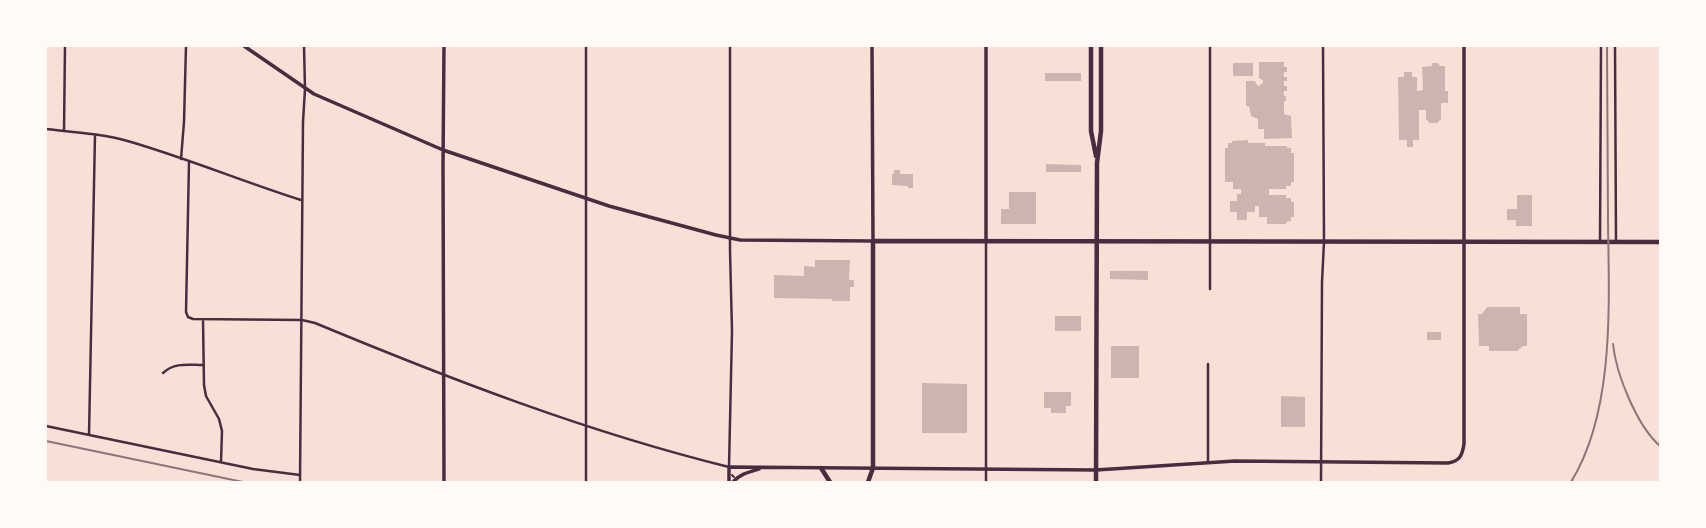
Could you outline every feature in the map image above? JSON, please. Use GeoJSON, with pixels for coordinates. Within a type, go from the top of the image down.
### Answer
{"type":"FeatureCollection","features":[{"type":"Feature","properties":{"kind":"main road"},"geometry":{"type":"LineString","coordinates":[[1091,46],[1091,131],[1097,163]]}},
{"type":"Feature","properties":{"kind":"main road"},"geometry":{"type":"LineString","coordinates":[[1096,482],[1097,163],[1101,131],[1101,46]]}},
{"type":"Feature","properties":{"kind":"main road"},"geometry":{"type":"LineString","coordinates":[[869,482],[873,468],[873,241],[1661,242]]}},
{"type":"Feature","properties":{"kind":"main road"},"geometry":{"type":"LineString","coordinates":[[821,468],[830,482]]}},
{"type":"Feature","properties":{"kind":"street"},"geometry":{"type":"LineString","coordinates":[[64,131],[65,46]]}},
{"type":"Feature","properties":{"kind":"street"},"geometry":{"type":"LineString","coordinates":[[181,159],[186,46]]}},
{"type":"Feature","properties":{"kind":"street"},"geometry":{"type":"LineString","coordinates":[[244,46],[314,94],[443,150],[586,199],[730,238],[873,241],[872,46]]}},
{"type":"Feature","properties":{"kind":"street"},"geometry":{"type":"LineString","coordinates":[[300,482],[304,46]]}},
{"type":"Feature","properties":{"kind":"street"},"geometry":{"type":"LineString","coordinates":[[443,482],[444,46]]}},
{"type":"Feature","properties":{"kind":"street"},"geometry":{"type":"LineString","coordinates":[[586,46],[586,482]]}},
{"type":"Feature","properties":{"kind":"street"},"geometry":{"type":"LineString","coordinates":[[730,46],[731,482],[744,474],[764,468]]}},
{"type":"Feature","properties":{"kind":"street"},"geometry":{"type":"LineString","coordinates":[[986,46],[986,482]]}},
{"type":"Feature","properties":{"kind":"street"},"geometry":{"type":"LineString","coordinates":[[1210,46],[1210,289]]}},
{"type":"Feature","properties":{"kind":"street"},"geometry":{"type":"LineString","coordinates":[[1321,482],[1323,46]]}},
{"type":"Feature","properties":{"kind":"street"},"geometry":{"type":"LineString","coordinates":[[189,162],[188,317],[203,320],[302,320],[315,323],[443,376],[586,426],[729,467],[1096,470],[1208,463],[1448,463],[1456,462],[1463,454],[1464,444],[1464,46]]}},
{"type":"Feature","properties":{"kind":"street"},"geometry":{"type":"LineString","coordinates":[[1600,242],[1601,46]]}},
{"type":"Feature","properties":{"kind":"street"},"geometry":{"type":"LineString","coordinates":[[1615,46],[1616,242]]}},
{"type":"Feature","properties":{"kind":"street"},"geometry":{"type":"LineString","coordinates":[[46,129],[130,141],[302,200]]}},
{"type":"Feature","properties":{"kind":"street"},"geometry":{"type":"LineString","coordinates":[[89,435],[95,135]]}},
{"type":"Feature","properties":{"kind":"street"},"geometry":{"type":"LineString","coordinates":[[203,320],[204,385],[206,396],[219,419],[222,431],[220,462]]}},
{"type":"Feature","properties":{"kind":"street"},"geometry":{"type":"LineString","coordinates":[[1208,364],[1208,463]]}},
{"type":"Feature","properties":{"kind":"street"},"geometry":{"type":"LineString","coordinates":[[163,373],[178,365],[203,365]]}},
{"type":"Feature","properties":{"kind":"street"},"geometry":{"type":"LineString","coordinates":[[46,426],[253,469],[300,475]]}},
{"type":"Feature","properties":{"kind":"building"},"geometry":{"type":"Polygon","coordinates":[[[1259,62],[1284,62],[1284,67],[1287,67],[1287,72],[1284,72],[1287,81],[1284,81],[1284,86],[1287,86],[1287,91],[1284,91],[1284,114],[1291,116],[1292,138],[1264,139],[1264,129],[1258,129],[1258,119],[1251,116],[1249,106],[1246,106],[1246,81],[1255,81],[1259,86],[1263,83],[1259,78],[1259,62]]]}},
{"type":"Feature","properties":{"kind":"building"},"geometry":{"type":"Polygon","coordinates":[[[1233,63],[1253,63],[1253,76],[1233,76],[1233,63]]]}},
{"type":"Feature","properties":{"kind":"building"},"geometry":{"type":"Polygon","coordinates":[[[1432,63],[1445,66],[1448,103],[1441,103],[1441,119],[1437,123],[1430,123],[1426,119],[1426,110],[1419,110],[1419,140],[1413,140],[1413,147],[1407,147],[1407,140],[1399,140],[1398,77],[1404,77],[1404,72],[1412,72],[1412,77],[1417,77],[1417,91],[1423,90],[1422,67],[1432,66],[1432,63]]]}},
{"type":"Feature","properties":{"kind":"building"},"geometry":{"type":"Polygon","coordinates":[[[1045,73],[1081,73],[1081,81],[1045,81],[1045,73]]]}},
{"type":"Feature","properties":{"kind":"building"},"geometry":{"type":"Polygon","coordinates":[[[1248,140],[1248,143],[1265,143],[1265,146],[1287,146],[1291,148],[1291,153],[1294,153],[1294,182],[1291,182],[1291,186],[1286,186],[1286,189],[1269,189],[1269,195],[1286,195],[1286,198],[1291,198],[1291,202],[1294,202],[1294,217],[1286,224],[1267,224],[1267,217],[1259,217],[1259,206],[1255,206],[1255,212],[1247,212],[1247,220],[1237,220],[1237,212],[1230,212],[1230,201],[1237,201],[1237,194],[1241,194],[1241,189],[1233,189],[1233,182],[1225,182],[1225,148],[1228,148],[1228,143],[1232,141],[1248,140]]]}},
{"type":"Feature","properties":{"kind":"building"},"geometry":{"type":"Polygon","coordinates":[[[1046,164],[1081,165],[1081,172],[1046,172],[1046,164]]]}},
{"type":"Feature","properties":{"kind":"building"},"geometry":{"type":"Polygon","coordinates":[[[894,170],[900,170],[900,174],[913,174],[913,188],[892,185],[894,170]]]}},
{"type":"Feature","properties":{"kind":"building"},"geometry":{"type":"Polygon","coordinates":[[[1009,192],[1036,192],[1036,224],[1001,224],[1001,209],[1009,209],[1009,192]]]}},
{"type":"Feature","properties":{"kind":"building"},"geometry":{"type":"Polygon","coordinates":[[[1517,195],[1532,195],[1532,226],[1516,226],[1516,220],[1507,220],[1507,209],[1517,209],[1517,195]]]}},
{"type":"Feature","properties":{"kind":"building"},"geometry":{"type":"Polygon","coordinates":[[[815,260],[850,260],[849,280],[854,280],[854,287],[850,287],[850,301],[774,298],[774,275],[804,276],[804,266],[815,267],[815,260]]]}},
{"type":"Feature","properties":{"kind":"building"},"geometry":{"type":"Polygon","coordinates":[[[1110,271],[1148,271],[1148,280],[1110,279],[1110,271]]]}},
{"type":"Feature","properties":{"kind":"building"},"geometry":{"type":"Polygon","coordinates":[[[1487,307],[1520,307],[1520,314],[1527,314],[1527,346],[1517,351],[1489,351],[1489,346],[1479,346],[1478,314],[1482,314],[1487,307]]]}},
{"type":"Feature","properties":{"kind":"building"},"geometry":{"type":"Polygon","coordinates":[[[1055,316],[1081,316],[1081,331],[1055,331],[1055,316]]]}},
{"type":"Feature","properties":{"kind":"building"},"geometry":{"type":"Polygon","coordinates":[[[1427,332],[1441,332],[1441,340],[1427,340],[1427,332]]]}},
{"type":"Feature","properties":{"kind":"building"},"geometry":{"type":"Polygon","coordinates":[[[1111,346],[1139,346],[1139,378],[1111,378],[1111,346]]]}},
{"type":"Feature","properties":{"kind":"building"},"geometry":{"type":"Polygon","coordinates":[[[922,383],[967,384],[967,433],[922,433],[922,383]]]}},
{"type":"Feature","properties":{"kind":"building"},"geometry":{"type":"Polygon","coordinates":[[[1044,392],[1071,392],[1071,406],[1066,406],[1066,413],[1051,413],[1051,408],[1044,408],[1044,392]]]}},
{"type":"Feature","properties":{"kind":"building"},"geometry":{"type":"Polygon","coordinates":[[[1281,396],[1305,397],[1305,427],[1281,427],[1281,396]]]}},
{"type":"Feature","properties":{"kind":"railway"},"geometry":{"type":"LineString","coordinates":[[1571,482],[1585,454],[1595,423],[1606,356],[1609,287],[1607,46]]}},
{"type":"Feature","properties":{"kind":"railway"},"geometry":{"type":"LineString","coordinates":[[1613,344],[1618,370],[1629,399],[1643,426],[1660,446]]}},
{"type":"Feature","properties":{"kind":"railway"},"geometry":{"type":"LineString","coordinates":[[46,441],[243,482]]}}]}
